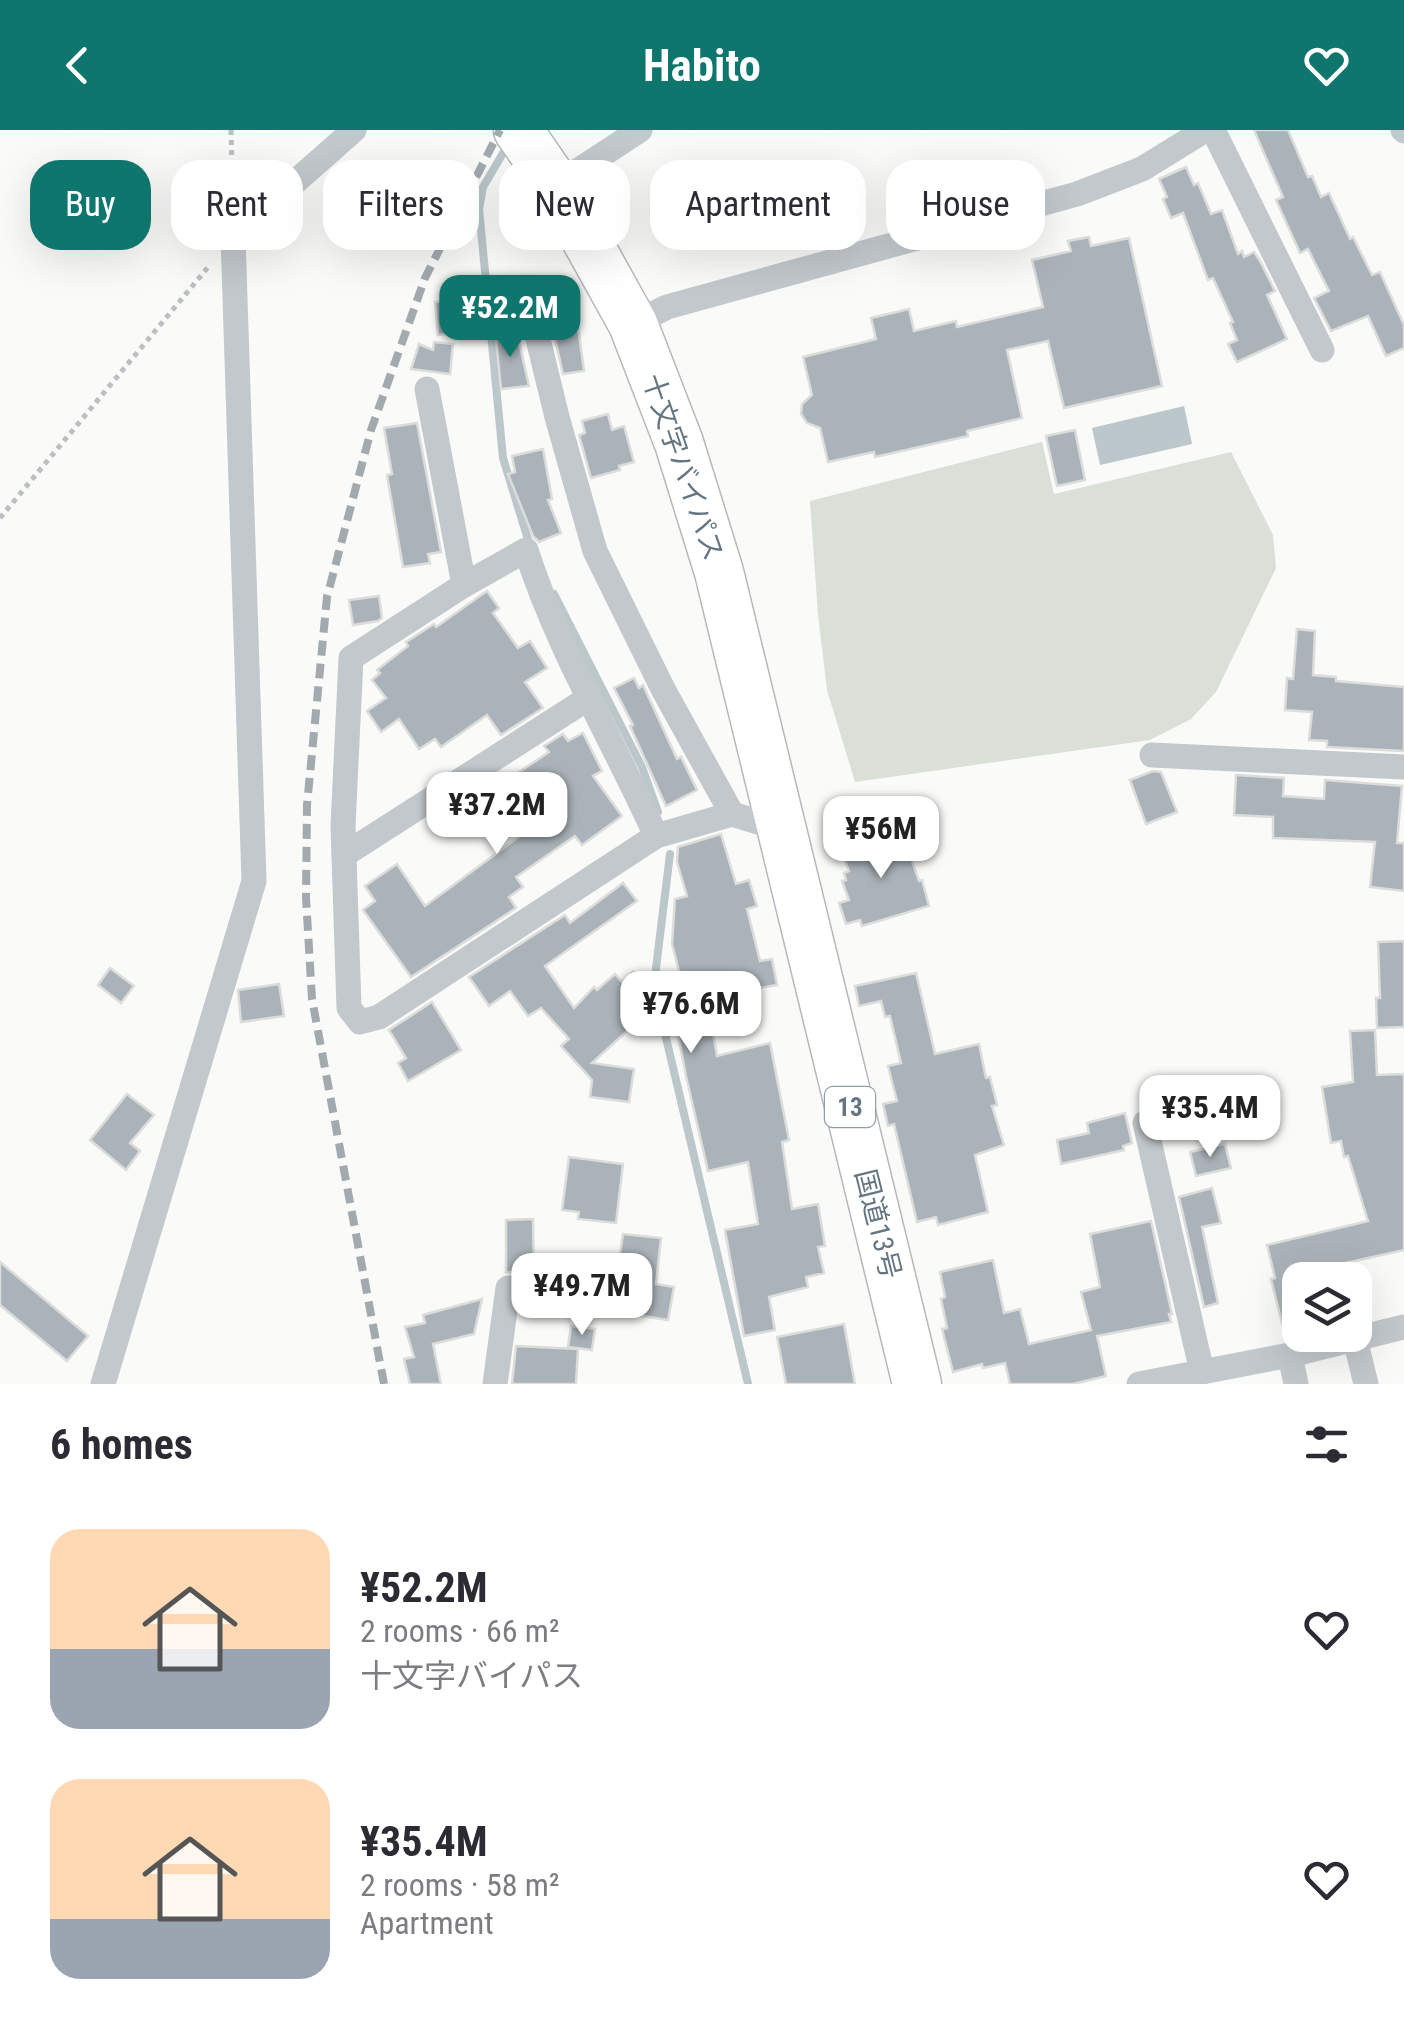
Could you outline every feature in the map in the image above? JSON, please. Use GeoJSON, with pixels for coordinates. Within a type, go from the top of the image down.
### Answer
{"type":"FeatureCollection","features":[{"type":"Feature","properties":{"kind":"highway","name":"十文字バイパス"},"geometry":{"type":"LineString","coordinates":[[518,130],[539,160]]}},
{"type":"Feature","properties":{"kind":"highway","name":"十文字バイパス"},"geometry":{"type":"LineString","coordinates":[[592,250],[633,324],[679,443],[720,572],[784,830]]}},
{"type":"Feature","properties":{"kind":"highway","name":"国道13号"},"geometry":{"type":"LineString","coordinates":[[784,830],[917,1384]]}},
{"type":"Feature","properties":{"kind":"street"},"geometry":{"type":"LineString","coordinates":[[303,175],[354,130]]}},
{"type":"Feature","properties":{"kind":"street"},"geometry":{"type":"LineString","coordinates":[[594,160],[640,130]]}},
{"type":"Feature","properties":{"kind":"street"},"geometry":{"type":"LineString","coordinates":[[633,324],[667,307],[1077,194],[1142,169],[1205,130]]}},
{"type":"Feature","properties":{"kind":"street"},"geometry":{"type":"LineString","coordinates":[[1213,130],[1322,350]]}},
{"type":"Feature","properties":{"kind":"street"},"geometry":{"type":"LineString","coordinates":[[103,1384],[254,882],[233,250]]}},
{"type":"Feature","properties":{"kind":"street"},"geometry":{"type":"LineString","coordinates":[[529,302],[595,551],[663,689],[732,814]]}},
{"type":"Feature","properties":{"kind":"street"},"geometry":{"type":"LineString","coordinates":[[426,390],[464,585]]}},
{"type":"Feature","properties":{"kind":"street"},"geometry":{"type":"LineString","coordinates":[[656,836],[540,596],[526,550],[351,658],[343,826],[350,1008],[360,1022],[379,1017],[656,836],[732,814],[784,830]]}},
{"type":"Feature","properties":{"kind":"street"},"geometry":{"type":"LineString","coordinates":[[344,855],[588,700]]}},
{"type":"Feature","properties":{"kind":"street"},"geometry":{"type":"LineString","coordinates":[[1152,755],[1404,767]]}},
{"type":"Feature","properties":{"kind":"street"},"geometry":{"type":"LineString","coordinates":[[1145,1123],[1202,1372]]}},
{"type":"Feature","properties":{"kind":"street"},"geometry":{"type":"LineString","coordinates":[[495,1384],[508,1288],[606,1293]]}},
{"type":"Feature","properties":{"kind":"street"},"geometry":{"type":"LineString","coordinates":[[1372,1335],[1404,1328]]}},
{"type":"Feature","properties":{"kind":"street"},"geometry":{"type":"LineString","coordinates":[[1140,1384],[1302,1352]]}},
{"type":"Feature","properties":{"kind":"street"},"geometry":{"type":"LineString","coordinates":[[1358,1352],[1366,1384]]}},
{"type":"Feature","properties":{"kind":"street"},"geometry":{"type":"LineString","coordinates":[[1290,1355],[1296,1384]]}},
{"type":"Feature","properties":{"kind":"path"},"geometry":{"type":"LineString","coordinates":[[231,130],[232,160]]}},
{"type":"Feature","properties":{"kind":"path"},"geometry":{"type":"LineString","coordinates":[[0,518],[222,250]]}},
{"type":"Feature","properties":{"kind":"path"},"geometry":{"type":"LineString","coordinates":[[529,302],[584,277]]}},
{"type":"Feature","properties":{"kind":"shaded area"},"geometry":{"type":"Polygon","coordinates":[[[1184,406],[1192,444],[1100,465],[1092,428],[1184,406]]]}},
{"type":"Feature","properties":{"kind":"shaded area"},"geometry":{"type":"Polygon","coordinates":[[[1042,442],[1054,494],[1231,452],[1273,535],[1276,568],[1216,692],[1191,719],[1150,740],[855,782],[827,690],[810,501],[1042,442]]]}},
{"type":"Feature","properties":{"kind":"building"},"geometry":{"type":"Polygon","coordinates":[[[1254,130],[1288,130],[1308,177],[1312,176],[1321,197],[1329,193],[1372,275],[1380,272],[1404,325],[1404,348],[1386,356],[1368,316],[1331,331],[1314,298],[1329,291],[1308,249],[1300,253],[1276,200],[1283,197],[1254,130]]]}},
{"type":"Feature","properties":{"kind":"building"},"geometry":{"type":"Polygon","coordinates":[[[1186,167],[1194,185],[1198,183],[1211,214],[1222,210],[1238,254],[1242,251],[1244,257],[1254,252],[1275,291],[1267,295],[1287,339],[1237,362],[1228,344],[1237,340],[1230,323],[1233,322],[1213,278],[1208,280],[1183,213],[1171,218],[1163,199],[1167,197],[1159,179],[1186,167]]]}},
{"type":"Feature","properties":{"kind":"building"},"geometry":{"type":"Polygon","coordinates":[[[1089,237],[1091,246],[1129,238],[1162,386],[1064,408],[1048,341],[1007,350],[1022,418],[967,431],[968,436],[875,457],[874,452],[828,462],[820,428],[807,423],[801,414],[802,404],[812,395],[803,357],[876,339],[871,318],[909,309],[914,331],[956,321],[957,327],[1043,307],[1032,260],[1071,251],[1068,241],[1089,237]]]}},
{"type":"Feature","properties":{"kind":"building"},"geometry":{"type":"Polygon","coordinates":[[[456,301],[456,306],[471,305],[473,332],[438,335],[435,302],[456,301]]]}},
{"type":"Feature","properties":{"kind":"building"},"geometry":{"type":"Polygon","coordinates":[[[578,326],[584,371],[563,374],[553,330],[578,326]]]}},
{"type":"Feature","properties":{"kind":"building"},"geometry":{"type":"Polygon","coordinates":[[[516,328],[529,386],[501,389],[495,330],[516,328]]]}},
{"type":"Feature","properties":{"kind":"building"},"geometry":{"type":"Polygon","coordinates":[[[434,342],[453,344],[450,374],[411,369],[419,344],[433,350],[434,342]]]}},
{"type":"Feature","properties":{"kind":"building"},"geometry":{"type":"Polygon","coordinates":[[[608,414],[612,430],[624,426],[634,462],[591,478],[579,435],[585,433],[582,421],[608,414]]]}},
{"type":"Feature","properties":{"kind":"building"},"geometry":{"type":"Polygon","coordinates":[[[417,423],[441,552],[428,554],[430,563],[403,567],[387,475],[392,474],[384,428],[417,423]]]}},
{"type":"Feature","properties":{"kind":"building"},"geometry":{"type":"Polygon","coordinates":[[[1075,430],[1085,480],[1057,486],[1046,436],[1075,430]]]}},
{"type":"Feature","properties":{"kind":"building"},"geometry":{"type":"Polygon","coordinates":[[[543,449],[552,499],[548,500],[561,533],[539,542],[508,474],[515,472],[512,456],[543,449]]]}},
{"type":"Feature","properties":{"kind":"building"},"geometry":{"type":"Polygon","coordinates":[[[487,591],[499,608],[493,613],[518,648],[530,641],[547,668],[525,682],[543,708],[501,735],[487,715],[441,747],[435,739],[419,749],[399,719],[381,732],[367,711],[386,698],[372,680],[380,673],[377,670],[408,646],[406,642],[434,624],[436,627],[487,591]]]}},
{"type":"Feature","properties":{"kind":"building"},"geometry":{"type":"Polygon","coordinates":[[[379,596],[382,618],[353,625],[349,600],[379,596]]]}},
{"type":"Feature","properties":{"kind":"building"},"geometry":{"type":"Polygon","coordinates":[[[1297,629],[1315,631],[1313,675],[1404,687],[1404,751],[1327,747],[1327,741],[1309,740],[1312,712],[1285,710],[1287,678],[1293,679],[1297,629]]]}},
{"type":"Feature","properties":{"kind":"building"},"geometry":{"type":"Polygon","coordinates":[[[634,678],[639,688],[643,685],[677,759],[681,757],[697,790],[666,806],[614,688],[634,678]]]}},
{"type":"Feature","properties":{"kind":"building"},"geometry":{"type":"Polygon","coordinates":[[[583,733],[602,771],[593,776],[622,816],[582,845],[575,836],[516,877],[523,887],[509,897],[516,908],[411,977],[363,910],[375,901],[365,886],[397,864],[425,906],[524,833],[494,789],[549,752],[544,746],[563,734],[568,741],[583,733]]]}},
{"type":"Feature","properties":{"kind":"building"},"geometry":{"type":"Polygon","coordinates":[[[1161,772],[1177,812],[1146,824],[1130,780],[1161,772]]]}},
{"type":"Feature","properties":{"kind":"building"},"geometry":{"type":"Polygon","coordinates":[[[1236,775],[1284,778],[1283,796],[1324,799],[1325,780],[1402,786],[1397,843],[1404,843],[1404,891],[1370,887],[1375,842],[1273,838],[1273,817],[1234,815],[1236,775]]]}},
{"type":"Feature","properties":{"kind":"building"},"geometry":{"type":"Polygon","coordinates":[[[481,786],[495,808],[456,834],[441,812],[481,786]]]}},
{"type":"Feature","properties":{"kind":"building"},"geometry":{"type":"Polygon","coordinates":[[[901,829],[929,906],[862,926],[860,920],[846,924],[839,903],[849,900],[842,881],[849,871],[842,853],[901,829]]]}},
{"type":"Feature","properties":{"kind":"building"},"geometry":{"type":"Polygon","coordinates":[[[721,834],[736,884],[749,880],[757,906],[747,909],[760,961],[772,959],[777,985],[739,992],[743,1008],[710,1015],[717,1056],[770,1043],[789,1140],[782,1142],[792,1209],[818,1204],[825,1246],[818,1247],[824,1273],[806,1277],[808,1287],[769,1297],[775,1330],[744,1336],[725,1230],[758,1224],[748,1162],[708,1171],[670,992],[592,1063],[634,1069],[629,1102],[590,1097],[592,1080],[561,1046],[569,1039],[541,1008],[528,1016],[510,991],[489,1006],[469,977],[565,915],[570,923],[623,883],[637,901],[545,966],[574,1008],[594,987],[597,990],[615,974],[622,982],[633,972],[646,986],[681,979],[672,944],[675,899],[687,896],[677,862],[678,847],[721,834]]]}},
{"type":"Feature","properties":{"kind":"building"},"geometry":{"type":"Polygon","coordinates":[[[1404,941],[1404,1027],[1377,1028],[1378,942],[1404,941]]]}},
{"type":"Feature","properties":{"kind":"building"},"geometry":{"type":"Polygon","coordinates":[[[110,968],[134,986],[121,1003],[98,985],[110,968]]]}},
{"type":"Feature","properties":{"kind":"building"},"geometry":{"type":"Polygon","coordinates":[[[916,973],[935,1054],[979,1044],[1004,1145],[975,1155],[988,1212],[938,1225],[936,1217],[917,1222],[894,1124],[888,1126],[883,1104],[897,1101],[888,1066],[901,1063],[890,1016],[885,1017],[881,1001],[859,1006],[855,986],[916,973]]]}},
{"type":"Feature","properties":{"kind":"building"},"geometry":{"type":"Polygon","coordinates":[[[279,984],[284,1016],[241,1022],[238,990],[279,984]]]}},
{"type":"Feature","properties":{"kind":"building"},"geometry":{"type":"Polygon","coordinates":[[[432,1002],[461,1050],[408,1081],[398,1063],[406,1058],[389,1030],[432,1002]]]}},
{"type":"Feature","properties":{"kind":"building"},"geometry":{"type":"Polygon","coordinates":[[[1375,1030],[1377,1075],[1404,1074],[1404,1250],[1350,1262],[1282,1262],[1282,1323],[1267,1245],[1368,1221],[1341,1141],[1331,1143],[1322,1087],[1353,1082],[1350,1031],[1375,1030]]]}},
{"type":"Feature","properties":{"kind":"building"},"geometry":{"type":"Polygon","coordinates":[[[127,1094],[154,1115],[130,1143],[140,1151],[126,1170],[90,1140],[127,1094]]]}},
{"type":"Feature","properties":{"kind":"building"},"geometry":{"type":"Polygon","coordinates":[[[1125,1113],[1132,1143],[1123,1146],[1124,1150],[1061,1164],[1057,1140],[1089,1133],[1087,1123],[1125,1113]]]}},
{"type":"Feature","properties":{"kind":"building"},"geometry":{"type":"Polygon","coordinates":[[[1225,1144],[1231,1168],[1196,1176],[1190,1152],[1225,1144]]]}},
{"type":"Feature","properties":{"kind":"building"},"geometry":{"type":"Polygon","coordinates":[[[569,1157],[623,1164],[616,1223],[578,1219],[579,1212],[562,1210],[569,1157]]]}},
{"type":"Feature","properties":{"kind":"building"},"geometry":{"type":"Polygon","coordinates":[[[1212,1188],[1221,1223],[1202,1227],[1218,1303],[1204,1307],[1179,1197],[1212,1188]]]}},
{"type":"Feature","properties":{"kind":"building"},"geometry":{"type":"Polygon","coordinates":[[[533,1219],[534,1273],[506,1272],[506,1220],[533,1219]]]}},
{"type":"Feature","properties":{"kind":"building"},"geometry":{"type":"Polygon","coordinates":[[[1151,1221],[1171,1322],[1097,1336],[1106,1376],[1073,1384],[1010,1384],[1005,1363],[953,1372],[942,1329],[947,1328],[940,1272],[993,1260],[1004,1313],[1020,1309],[1029,1344],[1091,1330],[1081,1292],[1100,1287],[1090,1234],[1151,1221]]]}},
{"type":"Feature","properties":{"kind":"building"},"geometry":{"type":"Polygon","coordinates":[[[623,1234],[661,1238],[656,1284],[674,1287],[668,1320],[611,1311],[622,1295],[616,1281],[623,1234]]]}},
{"type":"Feature","properties":{"kind":"building"},"geometry":{"type":"Polygon","coordinates":[[[0,1262],[88,1336],[67,1361],[0,1305],[0,1262]]]}},
{"type":"Feature","properties":{"kind":"building"},"geometry":{"type":"Polygon","coordinates":[[[482,1299],[474,1334],[433,1344],[441,1384],[410,1384],[404,1359],[414,1357],[405,1327],[425,1323],[423,1315],[482,1299]]]}},
{"type":"Feature","properties":{"kind":"building"},"geometry":{"type":"Polygon","coordinates":[[[844,1324],[855,1384],[786,1384],[777,1337],[844,1324]]]}},
{"type":"Feature","properties":{"kind":"building"},"geometry":{"type":"Polygon","coordinates":[[[571,1326],[595,1329],[592,1350],[568,1347],[571,1326]]]}},
{"type":"Feature","properties":{"kind":"building"},"geometry":{"type":"Polygon","coordinates":[[[516,1346],[578,1349],[576,1384],[512,1384],[516,1346]]]}},
{"type":"Feature","properties":{"kind":"waterway"},"geometry":{"type":"LineString","coordinates":[[509,143],[483,187],[479,209],[503,458],[530,546]]}},
{"type":"Feature","properties":{"kind":"waterway"},"geometry":{"type":"LineString","coordinates":[[554,594],[642,767],[658,812]]}},
{"type":"Feature","properties":{"kind":"waterway"},"geometry":{"type":"LineString","coordinates":[[670,854],[656,968],[658,1004],[748,1384]]}},
{"type":"Feature","properties":{"kind":"railway"},"geometry":{"type":"LineString","coordinates":[[384,1384],[312,999],[306,898],[307,805],[327,597],[371,430],[425,278],[500,130]]}}]}
